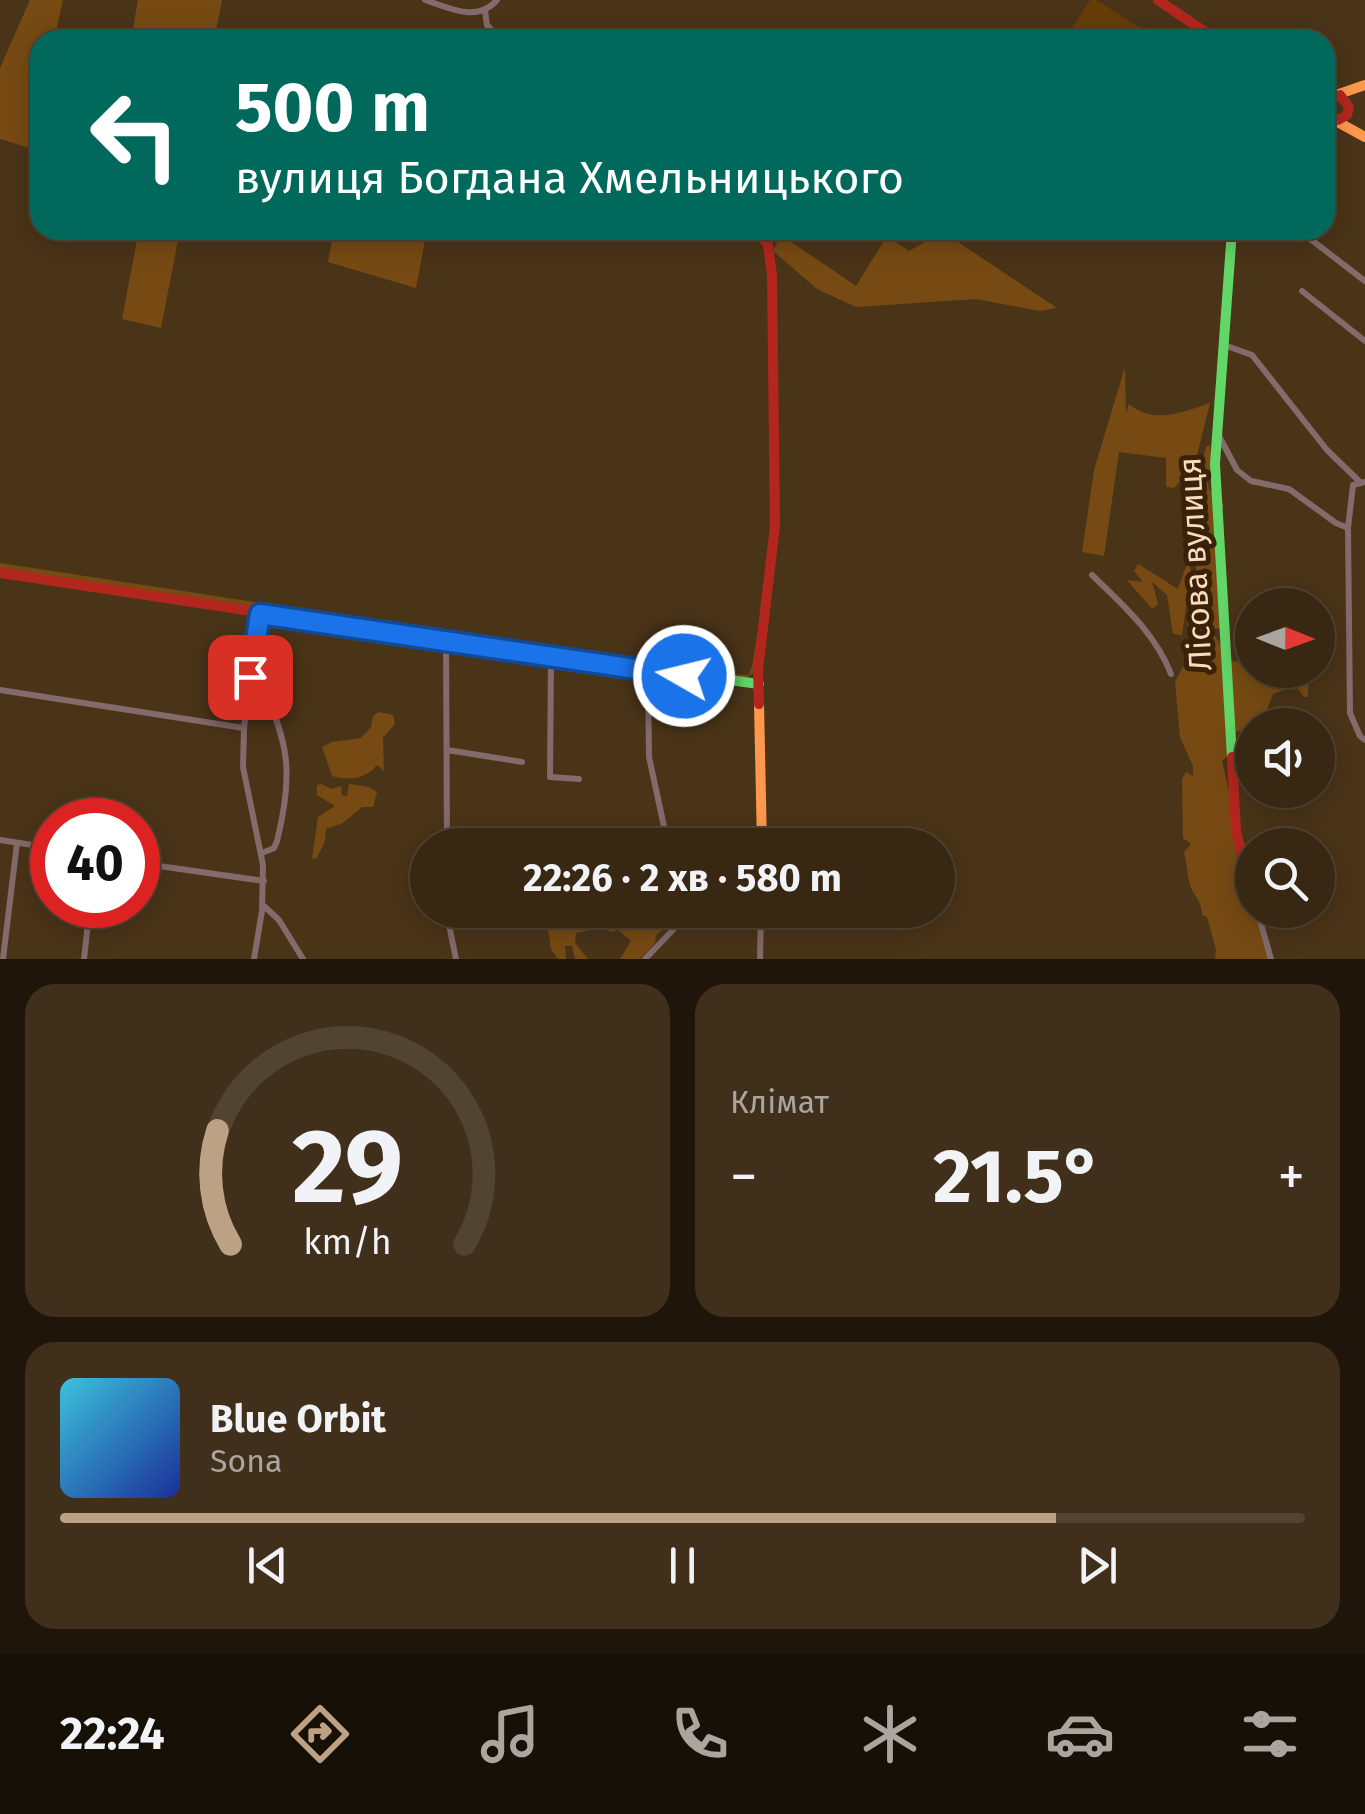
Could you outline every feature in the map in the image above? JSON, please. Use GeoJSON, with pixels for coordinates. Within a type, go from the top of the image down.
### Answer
{"type":"FeatureCollection","features":[{"type":"Feature","properties":{"kind":"main road"},"geometry":{"type":"LineString","coordinates":[[1158,0],[1194,30]]}},
{"type":"Feature","properties":{"kind":"main road"},"geometry":{"type":"LineString","coordinates":[[1335,95],[1365,86]]}},
{"type":"Feature","properties":{"kind":"main road"},"geometry":{"type":"LineString","coordinates":[[1335,116],[1344,117],[1365,86]]}},
{"type":"Feature","properties":{"kind":"main road"},"geometry":{"type":"LineString","coordinates":[[1335,98],[1346,100],[1361,134]]}},
{"type":"Feature","properties":{"kind":"main road"},"geometry":{"type":"LineString","coordinates":[[1335,120],[1361,134]]}},
{"type":"Feature","properties":{"kind":"main road"},"geometry":{"type":"LineString","coordinates":[[762,828],[758,670],[775,526],[772,275],[764,240]]}},
{"type":"Feature","properties":{"kind":"main road","name":"Лісова вулиця"},"geometry":{"type":"LineString","coordinates":[[1231,240],[1215,432],[1236,828]]}},
{"type":"Feature","properties":{"kind":"main road"},"geometry":{"type":"LineString","coordinates":[[0,573],[648,671],[759,684]]}},
{"type":"Feature","properties":{"kind":"street"},"geometry":{"type":"LineString","coordinates":[[424,0],[472,13],[485,11],[495,2]]}},
{"type":"Feature","properties":{"kind":"street"},"geometry":{"type":"LineString","coordinates":[[485,11],[492,30]]}},
{"type":"Feature","properties":{"kind":"street"},"geometry":{"type":"LineString","coordinates":[[1311,240],[1365,282]]}},
{"type":"Feature","properties":{"kind":"street"},"geometry":{"type":"LineString","coordinates":[[1302,291],[1365,341]]}},
{"type":"Feature","properties":{"kind":"street"},"geometry":{"type":"LineString","coordinates":[[1224,345],[1252,354],[1360,484],[1348,528],[1350,713],[1365,740]]}},
{"type":"Feature","properties":{"kind":"street"},"geometry":{"type":"LineString","coordinates":[[1215,432],[1238,470],[1251,481],[1290,489],[1336,524],[1348,528]]}},
{"type":"Feature","properties":{"kind":"street"},"geometry":{"type":"LineString","coordinates":[[1092,574],[1162,650],[1172,674]]}},
{"type":"Feature","properties":{"kind":"street"},"geometry":{"type":"LineString","coordinates":[[254,959],[264,881],[262,853],[243,767],[244,728],[260,614]]}},
{"type":"Feature","properties":{"kind":"street"},"geometry":{"type":"LineString","coordinates":[[446,640],[447,828]]}},
{"type":"Feature","properties":{"kind":"street"},"geometry":{"type":"LineString","coordinates":[[551,654],[550,777],[579,779]]}},
{"type":"Feature","properties":{"kind":"street"},"geometry":{"type":"LineString","coordinates":[[648,671],[649,757],[664,828]]}},
{"type":"Feature","properties":{"kind":"street"},"geometry":{"type":"LineString","coordinates":[[250,677],[259,680],[270,702],[285,742],[288,765],[277,842],[274,848],[262,853]]}},
{"type":"Feature","properties":{"kind":"street"},"geometry":{"type":"LineString","coordinates":[[0,690],[244,728]]}},
{"type":"Feature","properties":{"kind":"street"},"geometry":{"type":"LineString","coordinates":[[447,750],[522,762]]}},
{"type":"Feature","properties":{"kind":"street"},"geometry":{"type":"LineString","coordinates":[[0,840],[30,844]]}},
{"type":"Feature","properties":{"kind":"street"},"geometry":{"type":"LineString","coordinates":[[4,959],[17,842]]}},
{"type":"Feature","properties":{"kind":"street"},"geometry":{"type":"LineString","coordinates":[[160,865],[264,881]]}},
{"type":"Feature","properties":{"kind":"street"},"geometry":{"type":"LineString","coordinates":[[263,905],[280,920],[303,959]]}},
{"type":"Feature","properties":{"kind":"street"},"geometry":{"type":"LineString","coordinates":[[84,959],[87,928]]}},
{"type":"Feature","properties":{"kind":"street"},"geometry":{"type":"LineString","coordinates":[[450,928],[456,959]]}},
{"type":"Feature","properties":{"kind":"street"},"geometry":{"type":"LineString","coordinates":[[645,959],[673,928]]}},
{"type":"Feature","properties":{"kind":"street"},"geometry":{"type":"LineString","coordinates":[[760,959],[761,928]]}},
{"type":"Feature","properties":{"kind":"street"},"geometry":{"type":"LineString","coordinates":[[1262,928],[1271,959]]}},
{"type":"Feature","properties":{"kind":"shaded area"},"geometry":{"type":"Polygon","coordinates":[[[30,0],[63,0],[56,30],[30,30],[30,148],[0,139],[0,68],[30,0]]]}},
{"type":"Feature","properties":{"kind":"shaded area"},"geometry":{"type":"Polygon","coordinates":[[[138,0],[222,0],[216,30],[133,30],[138,0]]]}},
{"type":"Feature","properties":{"kind":"shaded area"},"geometry":{"type":"Polygon","coordinates":[[[1090,0],[1096,0],[1143,30],[1070,30],[1090,0]]]}},
{"type":"Feature","properties":{"kind":"shaded area"},"geometry":{"type":"Polygon","coordinates":[[[137,240],[178,240],[161,328],[122,319],[137,240]]]}},
{"type":"Feature","properties":{"kind":"shaded area"},"geometry":{"type":"Polygon","coordinates":[[[332,240],[425,240],[416,288],[328,262],[332,240]]]}},
{"type":"Feature","properties":{"kind":"shaded area"},"geometry":{"type":"Polygon","coordinates":[[[778,240],[788,240],[856,286],[885,240],[893,240],[909,251],[928,240],[955,240],[1057,308],[1040,311],[976,299],[856,307],[817,289],[773,251],[778,240]]]}},
{"type":"Feature","properties":{"kind":"shaded area"},"geometry":{"type":"Polygon","coordinates":[[[1125,367],[1126,414],[1129,404],[1158,415],[1210,403],[1194,467],[1174,488],[1166,487],[1166,458],[1119,452],[1104,556],[1082,552],[1094,470],[1125,367]]]}},
{"type":"Feature","properties":{"kind":"shaded area"},"geometry":{"type":"Polygon","coordinates":[[[1210,445],[1209,489],[1224,505],[1220,512],[1220,628],[1205,631],[1190,629],[1187,622],[1198,557],[1196,513],[1204,482],[1200,473],[1206,447],[1210,445]]]}},
{"type":"Feature","properties":{"kind":"shaded area"},"geometry":{"type":"Polygon","coordinates":[[[1188,561],[1191,571],[1182,635],[1173,634],[1167,595],[1152,582],[1158,604],[1152,609],[1127,580],[1143,582],[1134,571],[1138,564],[1178,589],[1188,561]]]}},
{"type":"Feature","properties":{"kind":"shaded area"},"geometry":{"type":"Polygon","coordinates":[[[0,563],[719,673],[748,675],[758,629],[755,672],[745,678],[671,670],[0,570],[0,563]]]}},
{"type":"Feature","properties":{"kind":"shaded area"},"geometry":{"type":"Polygon","coordinates":[[[1204,636],[1215,636],[1235,661],[1235,688],[1290,688],[1273,694],[1268,708],[1235,708],[1233,751],[1222,761],[1237,828],[1235,928],[1262,928],[1271,959],[1215,959],[1207,917],[1202,915],[1189,881],[1184,852],[1191,844],[1183,838],[1182,779],[1186,772],[1193,776],[1193,766],[1180,737],[1175,682],[1182,668],[1188,666],[1187,656],[1197,651],[1204,636]]]}},
{"type":"Feature","properties":{"kind":"shaded area"},"geometry":{"type":"Polygon","coordinates":[[[1297,688],[1308,688],[1308,697],[1297,688]]]}},
{"type":"Feature","properties":{"kind":"shaded area"},"geometry":{"type":"Polygon","coordinates":[[[379,712],[393,715],[395,724],[383,738],[384,771],[377,765],[357,778],[332,776],[322,747],[361,738],[379,712]]]}},
{"type":"Feature","properties":{"kind":"shaded area"},"geometry":{"type":"Polygon","coordinates":[[[349,784],[377,792],[373,807],[362,807],[343,823],[326,829],[325,841],[317,858],[312,859],[318,817],[335,806],[317,795],[317,785],[332,789],[341,786],[342,795],[347,797],[349,784]]]}},
{"type":"Feature","properties":{"kind":"shaded area"},"geometry":{"type":"Polygon","coordinates":[[[548,928],[595,928],[576,933],[575,943],[588,959],[575,959],[572,946],[565,946],[566,959],[558,959],[551,949],[548,928]]]}},
{"type":"Feature","properties":{"kind":"shaded area"},"geometry":{"type":"Polygon","coordinates":[[[607,928],[665,928],[640,959],[620,959],[631,941],[618,930],[610,932],[607,928]]]}},
{"type":"Feature","properties":{"kind":"traffic: fast"},"geometry":{"type":"LineString","coordinates":[[1231,240],[1215,464],[1232,757]]}},
{"type":"Feature","properties":{"kind":"traffic: fast"},"geometry":{"type":"LineString","coordinates":[[530,653],[759,684]]}},
{"type":"Feature","properties":{"kind":"traffic: slow"},"geometry":{"type":"LineString","coordinates":[[1336,95],[1365,85]]}},
{"type":"Feature","properties":{"kind":"traffic: slow"},"geometry":{"type":"LineString","coordinates":[[1335,121],[1365,137]]}},
{"type":"Feature","properties":{"kind":"traffic: slow"},"geometry":{"type":"LineString","coordinates":[[759,704],[762,828]]}},
{"type":"Feature","properties":{"kind":"traffic: jam"},"geometry":{"type":"LineString","coordinates":[[1158,0],[1202,30]]}},
{"type":"Feature","properties":{"kind":"traffic: jam"},"geometry":{"type":"LineString","coordinates":[[1335,97],[1340,95],[1349,107],[1347,115],[1335,118]]}},
{"type":"Feature","properties":{"kind":"traffic: jam"},"geometry":{"type":"LineString","coordinates":[[759,704],[758,670],[775,526],[772,275],[764,240]]}},
{"type":"Feature","properties":{"kind":"traffic: jam"},"geometry":{"type":"LineString","coordinates":[[0,573],[530,653]]}},
{"type":"Feature","properties":{"kind":"traffic: jam"},"geometry":{"type":"LineString","coordinates":[[1232,757],[1236,828]]}},
{"type":"Feature","properties":{"kind":"route"},"geometry":{"type":"LineString","coordinates":[[250,677],[260,614],[684,676]]}}]}
